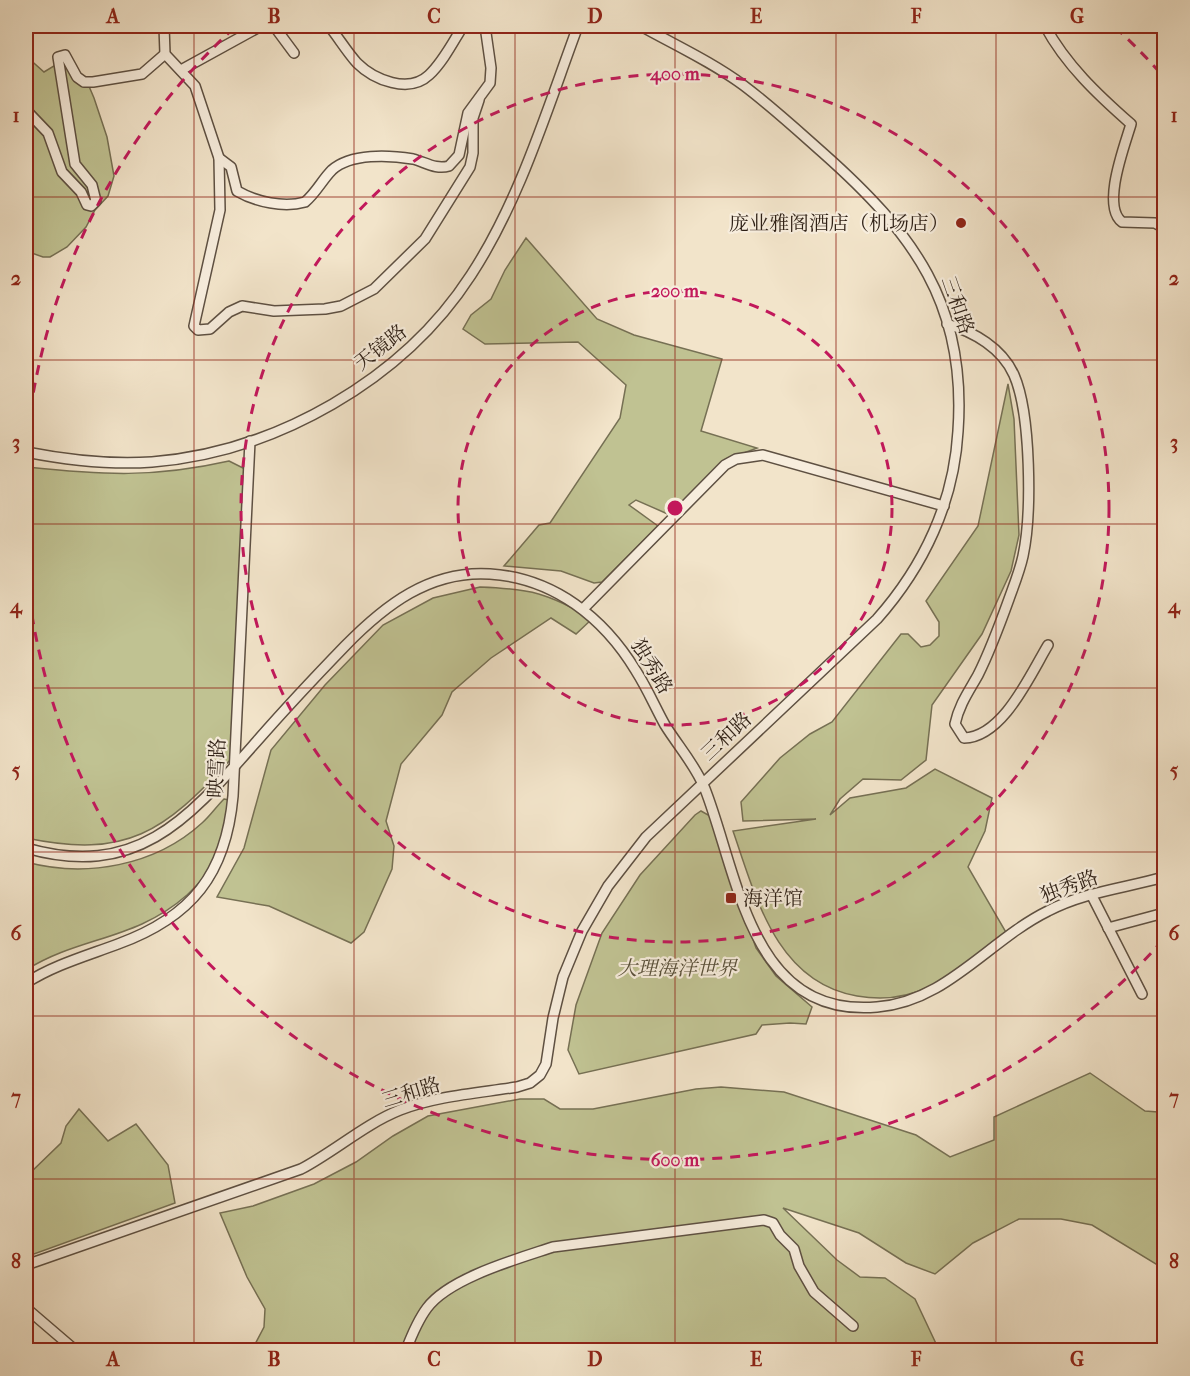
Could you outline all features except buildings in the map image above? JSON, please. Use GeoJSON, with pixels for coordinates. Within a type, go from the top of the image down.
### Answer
{"type":"FeatureCollection","features":[{"type":"Feature","properties":{"kind":"street"},"geometry":{"type":"LineString","coordinates":[[164,26],[165,54],[200,95],[219,158],[220,210],[194,326],[200,331],[210,328],[229,312],[242,306],[274,311],[325,309],[341,306],[374,289],[425,239],[465,177],[472,163],[473,118],[479,100]]}},
{"type":"Feature","properties":{"kind":"street"},"geometry":{"type":"LineString","coordinates":[[181,70],[261,26]]}},
{"type":"Feature","properties":{"kind":"street"},"geometry":{"type":"LineString","coordinates":[[274,26],[294,53]]}},
{"type":"Feature","properties":{"kind":"street"},"geometry":{"type":"LineString","coordinates":[[329,26],[357,62],[380,77],[405,85],[422,81],[430,74],[464,26]]}},
{"type":"Feature","properties":{"kind":"street"},"geometry":{"type":"LineString","coordinates":[[219,158],[231,167],[237,191],[276,203],[300,203],[308,200],[331,171],[352,160],[372,157],[413,159],[443,168],[448,166],[459,155],[465,121],[488,87],[491,76],[485,26]]}},
{"type":"Feature","properties":{"kind":"street","name":"天镜路"},"geometry":{"type":"LineString","coordinates":[[26,452],[75,460],[137,462],[201,454],[250,441],[306,417],[353,390],[408,349],[448,308],[478,265],[510,203],[578,26]]}},
{"type":"Feature","properties":{"kind":"street","name":"三和路"},"geometry":{"type":"LineString","coordinates":[[26,1265],[301,1169],[333,1152],[373,1124],[401,1110],[530,1083],[540,1075],[546,1064],[553,1018],[563,977],[582,931],[603,895],[646,837],[856,639],[895,598],[925,551],[944,506],[957,450],[960,410],[958,376],[948,324],[935,288],[909,241],[866,192],[742,84],[641,26]]}},
{"type":"Feature","properties":{"kind":"street"},"geometry":{"type":"LineString","coordinates":[[1046,26],[1059,48],[1085,81],[1131,124],[1121,157],[1113,207],[1122,222],[1155,223],[1164,228]]}},
{"type":"Feature","properties":{"kind":"street"},"geometry":{"type":"LineString","coordinates":[[26,110],[48,133],[62,172],[81,192],[87,205],[91,206],[96,201],[96,197],[92,185],[75,164],[58,57],[65,55],[77,77],[84,82],[93,82],[142,74],[165,54]]}},
{"type":"Feature","properties":{"kind":"street"},"geometry":{"type":"LineString","coordinates":[[948,324],[970,331],[997,351],[1013,374],[1023,408],[1028,487],[1023,555],[1009,599],[978,674],[958,709],[955,724],[964,738],[975,738],[989,732],[1018,696],[1048,645]]}},
{"type":"Feature","properties":{"kind":"street","name":"映雪路"},"geometry":{"type":"LineString","coordinates":[[26,983],[55,967],[150,930],[174,915],[196,896],[214,872],[225,846],[231,814],[234,766],[250,441]]}},
{"type":"Feature","properties":{"kind":"street"},"geometry":{"type":"LineString","coordinates":[[584,609],[700,489],[725,465],[736,459],[763,455],[944,506]]}},
{"type":"Feature","properties":{"kind":"street","name":"独秀路"},"geometry":{"type":"LineString","coordinates":[[26,848],[60,856],[82,857],[131,848],[172,827],[197,806],[308,684],[364,627],[391,604],[420,587],[461,575],[499,575],[546,587],[584,609],[608,632],[629,659],[703,784],[745,911],[760,946],[792,981],[812,994],[834,1003],[874,1008],[915,999],[946,982],[1040,915],[1091,894],[1164,877]]}},
{"type":"Feature","properties":{"kind":"street"},"geometry":{"type":"LineString","coordinates":[[1091,894],[1142,994]]}},
{"type":"Feature","properties":{"kind":"street"},"geometry":{"type":"LineString","coordinates":[[1108,928],[1164,913]]}},
{"type":"Feature","properties":{"kind":"street"},"geometry":{"type":"LineString","coordinates":[[406,1350],[427,1308],[438,1298],[462,1282],[529,1255],[563,1246],[764,1220],[774,1223],[780,1235],[795,1249],[799,1266],[814,1292],[853,1326]]}},
{"type":"Feature","properties":{"kind":"street"},"geometry":{"type":"LineString","coordinates":[[26,1308],[75,1350]]}},
{"type":"Feature","properties":{"kind":"green space"},"geometry":{"type":"Polygon","coordinates":[[[26,56],[44,72],[54,66],[61,56],[88,84],[107,137],[114,176],[108,196],[95,210],[86,227],[67,247],[50,257],[26,251],[26,56]]]}},
{"type":"Feature","properties":{"kind":"green space"},"geometry":{"type":"Polygon","coordinates":[[[526,238],[597,319],[634,335],[722,359],[701,431],[757,448],[731,458],[670,515],[636,500],[629,505],[658,526],[602,582],[594,583],[561,571],[504,566],[539,525],[550,523],[620,418],[626,385],[578,342],[485,344],[463,329],[471,315],[491,299],[505,270],[526,238]]]}},
{"type":"Feature","properties":{"kind":"green space"},"geometry":{"type":"Polygon","coordinates":[[[1008,384],[1014,419],[1019,535],[1011,571],[982,634],[932,705],[926,760],[901,780],[863,779],[840,799],[830,815],[850,798],[906,788],[935,769],[992,798],[985,831],[968,867],[1007,934],[959,969],[920,991],[893,997],[857,996],[829,988],[807,974],[788,955],[761,909],[733,831],[816,819],[743,821],[741,802],[780,758],[810,734],[832,722],[901,634],[908,634],[921,647],[930,645],[939,636],[939,622],[926,601],[978,526],[1008,384]]]}},
{"type":"Feature","properties":{"kind":"green space"},"geometry":{"type":"Polygon","coordinates":[[[229,461],[247,470],[231,759],[185,805],[163,822],[141,834],[118,841],[91,845],[61,844],[26,838],[27,467],[80,472],[128,473],[176,470],[229,461]]]}},
{"type":"Feature","properties":{"kind":"green space"},"geometry":{"type":"Polygon","coordinates":[[[480,587],[513,589],[539,594],[563,603],[592,619],[576,634],[551,618],[491,658],[452,692],[442,715],[401,764],[386,821],[394,846],[392,869],[364,932],[351,943],[269,906],[217,897],[244,848],[271,750],[325,685],[383,625],[433,598],[480,587]]]}},
{"type":"Feature","properties":{"kind":"green space"},"geometry":{"type":"Polygon","coordinates":[[[224,799],[229,800],[231,806],[219,853],[208,873],[187,895],[148,921],[67,950],[26,970],[26,862],[72,869],[119,865],[141,858],[183,838],[205,820],[224,799]]]}},
{"type":"Feature","properties":{"kind":"green space","name":"大理海洋世界"},"geometry":{"type":"Polygon","coordinates":[[[701,811],[710,816],[756,948],[776,976],[812,1007],[806,1024],[762,1025],[756,1034],[579,1074],[568,1050],[576,1005],[602,933],[640,875],[701,811]]]}},
{"type":"Feature","properties":{"kind":"green space"},"geometry":{"type":"Polygon","coordinates":[[[1090,1073],[1145,1111],[1158,1112],[1164,1107],[1164,1269],[1092,1225],[1061,1219],[1019,1219],[973,1243],[935,1274],[906,1263],[859,1233],[783,1208],[837,1260],[860,1277],[885,1278],[915,1299],[939,1350],[252,1350],[264,1327],[265,1309],[247,1277],[220,1213],[253,1206],[314,1184],[356,1162],[393,1136],[428,1116],[520,1099],[544,1099],[560,1109],[593,1109],[696,1089],[721,1087],[784,1092],[916,1135],[950,1157],[994,1140],[994,1117],[1090,1073]]]}},
{"type":"Feature","properties":{"kind":"green space"},"geometry":{"type":"Polygon","coordinates":[[[79,1109],[108,1141],[136,1124],[168,1165],[175,1203],[34,1254],[26,1251],[26,1174],[29,1174],[61,1143],[66,1126],[79,1109]]]}},
{"type":"Feature","properties":{"kind":"place","name":"庞业雅阁酒店（机场店）"},"geometry":{"type":"Point","coordinates":[961,223]}},
{"type":"Feature","properties":{"kind":"place","name":"海洋馆"},"geometry":{"type":"Point","coordinates":[731,898]}}]}
